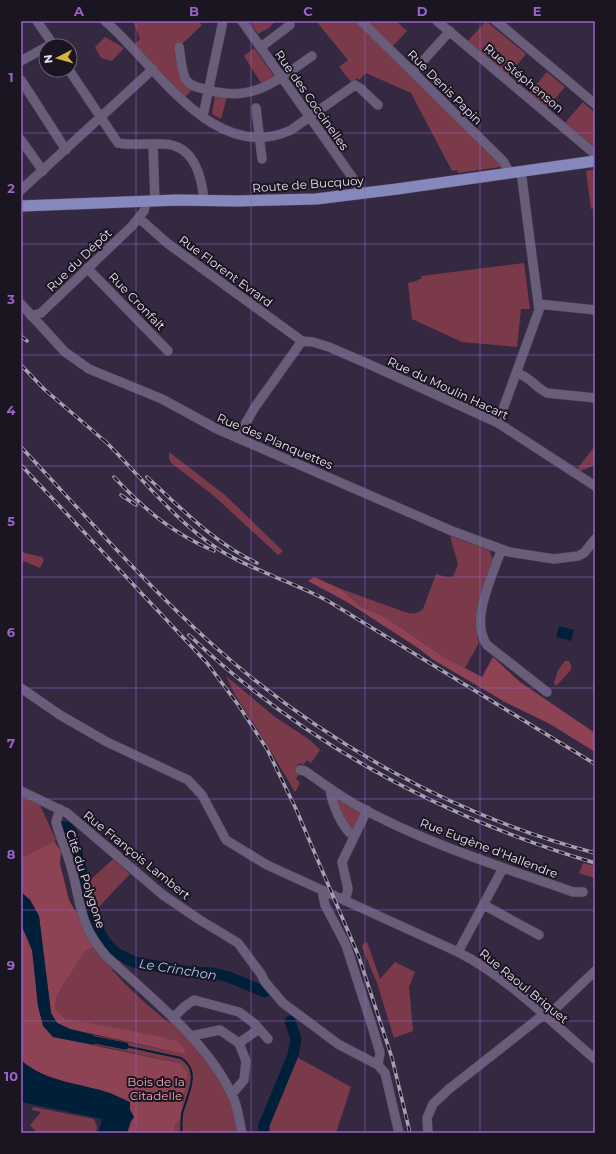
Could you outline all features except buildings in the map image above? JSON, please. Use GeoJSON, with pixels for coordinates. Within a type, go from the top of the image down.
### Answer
{"type":"FeatureCollection","features":[{"type":"Feature","properties":{"kind":"main road","name":"Route de Bucquoy"},"geometry":{"type":"LineString","coordinates":[[21,206],[316,199],[595,161]]}},
{"type":"Feature","properties":{"kind":"street"},"geometry":{"type":"LineString","coordinates":[[37,21],[46,38]]}},
{"type":"Feature","properties":{"kind":"street"},"geometry":{"type":"LineString","coordinates":[[105,21],[182,99],[203,116],[228,131],[245,136],[260,137],[282,134],[310,117],[355,85],[378,104]]}},
{"type":"Feature","properties":{"kind":"street"},"geometry":{"type":"LineString","coordinates":[[203,116],[223,21]]}},
{"type":"Feature","properties":{"kind":"street","name":"Rue des Coccinelles"},"geometry":{"type":"LineString","coordinates":[[242,21],[357,184],[360,194]]}},
{"type":"Feature","properties":{"kind":"street","name":"Rue Denis Papin"},"geometry":{"type":"LineString","coordinates":[[360,21],[515,172]]}},
{"type":"Feature","properties":{"kind":"street","name":"Rue Stéphenson"},"geometry":{"type":"LineString","coordinates":[[437,21],[595,154]]}},
{"type":"Feature","properties":{"kind":"street"},"geometry":{"type":"LineString","coordinates":[[496,21],[595,104]]}},
{"type":"Feature","properties":{"kind":"street"},"geometry":{"type":"LineString","coordinates":[[260,47],[290,26]]}},
{"type":"Feature","properties":{"kind":"street"},"geometry":{"type":"LineString","coordinates":[[413,72],[450,31]]}},
{"type":"Feature","properties":{"kind":"street"},"geometry":{"type":"LineString","coordinates":[[179,47],[187,80],[193,86],[209,90],[236,93],[255,91],[263,88],[312,56]]}},
{"type":"Feature","properties":{"kind":"street"},"geometry":{"type":"LineString","coordinates":[[21,61],[38,52]]}},
{"type":"Feature","properties":{"kind":"street"},"geometry":{"type":"LineString","coordinates":[[21,190],[153,69]]}},
{"type":"Feature","properties":{"kind":"street"},"geometry":{"type":"LineString","coordinates":[[74,78],[118,143],[174,145],[187,154],[193,161],[202,178],[204,201]]}},
{"type":"Feature","properties":{"kind":"street"},"geometry":{"type":"LineString","coordinates":[[21,80],[66,150]]}},
{"type":"Feature","properties":{"kind":"street"},"geometry":{"type":"LineString","coordinates":[[256,108],[262,160]]}},
{"type":"Feature","properties":{"kind":"street"},"geometry":{"type":"LineString","coordinates":[[21,140],[43,171]]}},
{"type":"Feature","properties":{"kind":"street"},"geometry":{"type":"LineString","coordinates":[[150,202],[153,144]]}},
{"type":"Feature","properties":{"kind":"street"},"geometry":{"type":"LineString","coordinates":[[498,423],[536,320],[539,304],[515,172]]}},
{"type":"Feature","properties":{"kind":"street","name":"Rue du Dépôt"},"geometry":{"type":"LineString","coordinates":[[31,316],[41,313],[139,218],[150,202]]}},
{"type":"Feature","properties":{"kind":"street","name":"Rue Florent Evrard"},"geometry":{"type":"LineString","coordinates":[[139,218],[167,243],[302,341]]}},
{"type":"Feature","properties":{"kind":"street","name":"Rue Cronfalt"},"geometry":{"type":"LineString","coordinates":[[87,268],[168,351]]}},
{"type":"Feature","properties":{"kind":"street"},"geometry":{"type":"LineString","coordinates":[[21,304],[31,316]]}},
{"type":"Feature","properties":{"kind":"street"},"geometry":{"type":"LineString","coordinates":[[539,304],[595,310]]}},
{"type":"Feature","properties":{"kind":"street","name":"Rue des Planquettes"},"geometry":{"type":"LineString","coordinates":[[31,316],[65,352],[79,363],[110,379],[162,399],[199,421],[236,438],[452,531],[501,550],[529,556],[554,559],[573,557],[584,553],[595,539]]}},
{"type":"Feature","properties":{"kind":"street"},"geometry":{"type":"LineString","coordinates":[[236,438],[255,407],[302,341]]}},
{"type":"Feature","properties":{"kind":"street","name":"Rue du Moulin Hacart"},"geometry":{"type":"LineString","coordinates":[[302,341],[313,342],[329,347],[498,423],[595,486]]}},
{"type":"Feature","properties":{"kind":"street"},"geometry":{"type":"LineString","coordinates":[[516,373],[526,377],[546,394],[595,398]]}},
{"type":"Feature","properties":{"kind":"street"},"geometry":{"type":"LineString","coordinates":[[501,550],[482,607],[480,622],[481,632],[487,645],[547,692]]}},
{"type":"Feature","properties":{"kind":"street","name":"Rue Raoul Briquet"},"geometry":{"type":"LineString","coordinates":[[21,688],[60,715],[107,742],[185,778],[195,785],[226,840],[267,865],[458,952],[486,968],[545,1016],[595,1060]]}},
{"type":"Feature","properties":{"kind":"street","name":"Rue Eugène d'Hallendre"},"geometry":{"type":"LineString","coordinates":[[300,770],[305,771],[330,789],[367,810],[426,839],[502,868],[573,892],[583,892]]}},
{"type":"Feature","properties":{"kind":"street"},"geometry":{"type":"LineString","coordinates":[[330,789],[332,801],[348,832],[354,836]]}},
{"type":"Feature","properties":{"kind":"street","name":"Rue François Lambert"},"geometry":{"type":"LineString","coordinates":[[21,791],[60,810],[117,855],[163,895],[238,943],[261,974],[265,982],[283,1003],[338,1044],[378,1065]]}},
{"type":"Feature","properties":{"kind":"street","name":"Cité du Polygone"},"geometry":{"type":"LineString","coordinates":[[60,810],[56,822],[69,860],[86,927],[96,945],[173,1018],[208,1056],[232,1094],[242,1133]]}},
{"type":"Feature","properties":{"kind":"street"},"geometry":{"type":"LineString","coordinates":[[345,901],[348,889],[342,862],[367,810]]}},
{"type":"Feature","properties":{"kind":"street"},"geometry":{"type":"LineString","coordinates":[[458,952],[484,905],[502,868]]}},
{"type":"Feature","properties":{"kind":"street"},"geometry":{"type":"LineString","coordinates":[[322,890],[325,905],[346,945],[374,1029],[380,1053],[378,1065],[385,1073],[399,1133]]}},
{"type":"Feature","properties":{"kind":"street"},"geometry":{"type":"LineString","coordinates":[[484,905],[539,934]]}},
{"type":"Feature","properties":{"kind":"street"},"geometry":{"type":"LineString","coordinates":[[428,1133],[427,1118],[433,1104],[449,1089],[545,1016],[553,1012],[595,971]]}},
{"type":"Feature","properties":{"kind":"street"},"geometry":{"type":"LineString","coordinates":[[173,1018],[194,1000],[239,1012],[249,1018],[268,1039]]}},
{"type":"Feature","properties":{"kind":"street"},"geometry":{"type":"LineString","coordinates":[[239,1043],[259,1029]]}},
{"type":"Feature","properties":{"kind":"street"},"geometry":{"type":"LineString","coordinates":[[191,1036],[220,1030],[239,1043],[244,1051],[246,1070],[244,1080],[232,1094]]}},
{"type":"Feature","properties":{"kind":"shaded area"},"geometry":{"type":"Polygon","coordinates":[[[133,21],[198,21],[202,25],[179,47],[193,89],[185,97],[134,45],[140,39],[133,21]]]}},
{"type":"Feature","properties":{"kind":"shaded area"},"geometry":{"type":"Polygon","coordinates":[[[255,21],[275,21],[269,28],[258,34],[251,24],[255,21]]]}},
{"type":"Feature","properties":{"kind":"shaded area"},"geometry":{"type":"Polygon","coordinates":[[[316,21],[356,21],[502,165],[500,167],[458,173],[457,170],[452,171],[411,93],[366,73],[359,80],[357,78],[352,83],[339,67],[348,60],[316,21]]]}},
{"type":"Feature","properties":{"kind":"shaded area"},"geometry":{"type":"Polygon","coordinates":[[[365,21],[396,21],[407,31],[392,47],[365,21]]]}},
{"type":"Feature","properties":{"kind":"shaded area"},"geometry":{"type":"Polygon","coordinates":[[[486,21],[526,54],[507,77],[466,43],[486,21]]]}},
{"type":"Feature","properties":{"kind":"shaded area"},"geometry":{"type":"Polygon","coordinates":[[[105,37],[124,48],[112,61],[101,58],[95,47],[105,37]]]}},
{"type":"Feature","properties":{"kind":"shaded area"},"geometry":{"type":"Polygon","coordinates":[[[254,48],[274,76],[263,86],[244,56],[254,48]]]}},
{"type":"Feature","properties":{"kind":"shaded area"},"geometry":{"type":"Polygon","coordinates":[[[547,72],[565,87],[546,109],[528,94],[547,72]]]}},
{"type":"Feature","properties":{"kind":"shaded area"},"geometry":{"type":"Polygon","coordinates":[[[215,96],[227,97],[221,119],[212,114],[215,96]]]}},
{"type":"Feature","properties":{"kind":"shaded area"},"geometry":{"type":"Polygon","coordinates":[[[583,102],[595,113],[595,150],[564,124],[583,102]]]}},
{"type":"Feature","properties":{"kind":"shaded area"},"geometry":{"type":"Polygon","coordinates":[[[595,169],[595,208],[591,209],[586,171],[595,169]]]}},
{"type":"Feature","properties":{"kind":"shaded area"},"geometry":{"type":"Polygon","coordinates":[[[524,263],[530,309],[521,309],[517,347],[462,342],[412,319],[408,283],[421,279],[421,276],[524,263]]]}},
{"type":"Feature","properties":{"kind":"shaded area"},"geometry":{"type":"Polygon","coordinates":[[[595,446],[595,465],[580,471],[577,469],[595,446]]]}},
{"type":"Feature","properties":{"kind":"shaded area"},"geometry":{"type":"Polygon","coordinates":[[[169,452],[225,495],[283,551],[278,555],[213,495],[171,463],[169,452]]]}},
{"type":"Feature","properties":{"kind":"shaded area"},"geometry":{"type":"Polygon","coordinates":[[[450,536],[489,550],[493,559],[482,590],[477,610],[476,621],[479,643],[465,668],[444,657],[385,617],[360,606],[341,589],[405,612],[418,612],[423,609],[436,574],[446,577],[453,577],[458,564],[450,536]]]}},
{"type":"Feature","properties":{"kind":"shaded area"},"geometry":{"type":"Polygon","coordinates":[[[21,552],[42,557],[44,560],[40,568],[21,560],[21,552]]]}},
{"type":"Feature","properties":{"kind":"shaded area"},"geometry":{"type":"Polygon","coordinates":[[[565,661],[569,661],[571,670],[556,686],[554,683],[558,670],[565,661]]]}},
{"type":"Feature","properties":{"kind":"shaded area"},"geometry":{"type":"Polygon","coordinates":[[[226,676],[275,717],[310,740],[320,750],[311,763],[307,760],[303,765],[300,763],[295,768],[296,773],[299,774],[296,779],[300,783],[295,792],[235,695],[226,676]]]}},
{"type":"Feature","properties":{"kind":"shaded area"},"geometry":{"type":"Polygon","coordinates":[[[21,797],[40,805],[56,840],[21,858],[21,797]]]}},
{"type":"Feature","properties":{"kind":"shaded area"},"geometry":{"type":"Polygon","coordinates":[[[337,797],[361,810],[362,814],[355,828],[349,828],[335,799],[337,797]]]}},
{"type":"Feature","properties":{"kind":"shaded area"},"geometry":{"type":"Polygon","coordinates":[[[63,823],[75,827],[87,883],[113,859],[130,874],[94,912],[104,937],[115,950],[127,958],[141,963],[222,974],[265,989],[265,993],[223,976],[211,974],[181,974],[154,969],[126,959],[114,953],[104,945],[97,936],[87,912],[68,833],[65,830],[59,831],[57,824],[63,823]]]}},
{"type":"Feature","properties":{"kind":"shaded area"},"geometry":{"type":"Polygon","coordinates":[[[583,863],[595,866],[595,884],[593,883],[594,878],[579,873],[583,863]]]}},
{"type":"Feature","properties":{"kind":"shaded area"},"geometry":{"type":"Polygon","coordinates":[[[367,942],[380,979],[395,962],[415,972],[409,987],[413,1031],[394,1038],[377,983],[362,947],[363,944],[367,942]]]}},
{"type":"Feature","properties":{"kind":"shaded area"},"geometry":{"type":"Polygon","coordinates":[[[93,948],[122,981],[149,1006],[169,1023],[173,1018],[222,1077],[242,1133],[176,1133],[175,1124],[181,1119],[187,1079],[179,1063],[92,1044],[99,1043],[93,1035],[184,1054],[170,1039],[64,1018],[55,1008],[57,995],[86,950],[93,948]]]}},
{"type":"Feature","properties":{"kind":"shaded area"},"geometry":{"type":"Polygon","coordinates":[[[291,1021],[296,1035],[293,1055],[351,1087],[336,1133],[261,1133],[267,1109],[285,1071],[293,1048],[294,1037],[289,1022],[291,1021]]]}},
{"type":"Feature","properties":{"kind":"shaded area"},"geometry":{"type":"Polygon","coordinates":[[[33,1107],[94,1119],[97,1127],[96,1133],[37,1133],[30,1125],[41,1112],[32,1110],[33,1107]]]}},
{"type":"Feature","properties":{"kind":"green space"},"geometry":{"type":"Polygon","coordinates":[[[314,577],[341,589],[360,606],[385,617],[444,657],[482,677],[493,657],[520,682],[595,733],[595,752],[550,724],[505,702],[432,659],[418,648],[347,602],[308,581],[314,577]]]}},
{"type":"Feature","properties":{"kind":"green space"},"geometry":{"type":"Polygon","coordinates":[[[54,841],[61,851],[60,864],[69,900],[74,909],[83,919],[89,917],[97,936],[105,947],[116,956],[123,959],[117,966],[96,945],[93,948],[86,950],[57,995],[55,1008],[64,1018],[177,1041],[185,1049],[184,1054],[70,1029],[57,1023],[51,1013],[39,916],[30,900],[21,892],[21,858],[54,841]]]}},
{"type":"Feature","properties":{"kind":"green space","name":"Bois de la Citadelle"},"geometry":{"type":"Polygon","coordinates":[[[21,924],[32,950],[38,1006],[41,1017],[53,1037],[179,1063],[187,1072],[181,1119],[175,1124],[176,1133],[127,1133],[134,1117],[130,1110],[30,1069],[21,1060],[21,924]]]}},
{"type":"Feature","properties":{"kind":"water"},"geometry":{"type":"Polygon","coordinates":[[[559,626],[574,630],[571,641],[556,637],[559,626]]]}},
{"type":"Feature","properties":{"kind":"water"},"geometry":{"type":"Polygon","coordinates":[[[21,892],[30,900],[39,916],[51,1013],[57,1023],[70,1029],[93,1035],[99,1043],[92,1044],[53,1037],[43,1026],[38,1006],[32,950],[21,924],[21,892]]]}},
{"type":"Feature","properties":{"kind":"water"},"geometry":{"type":"Polygon","coordinates":[[[21,1060],[41,1073],[63,1081],[110,1093],[130,1102],[130,1110],[134,1117],[127,1133],[98,1133],[102,1119],[21,1102],[21,1060]]]}},
{"type":"Feature","properties":{"kind":"waterway","name":"Le Crinchon"},"geometry":{"type":"LineString","coordinates":[[59,827],[67,827],[71,831],[96,925],[105,942],[116,953],[134,962],[189,972],[213,973],[229,977],[265,992]]}},
{"type":"Feature","properties":{"kind":"waterway","name":"Le Crinchon"},"geometry":{"type":"LineString","coordinates":[[264,1133],[264,1125],[293,1055],[296,1039],[290,1021]]}},
{"type":"Feature","properties":{"kind":"waterway"},"geometry":{"type":"LineString","coordinates":[[90,1039],[125,1046]]}},
{"type":"Feature","properties":{"kind":"waterway"},"geometry":{"type":"LineString","coordinates":[[125,1046],[181,1058],[187,1063],[191,1070],[192,1076],[182,1114],[181,1133]]}},
{"type":"Feature","properties":{"kind":"waterway"},"geometry":{"type":"LineString","coordinates":[[192,1132],[199,1133]]}},
{"type":"Feature","properties":{"kind":"railway"},"geometry":{"type":"LineString","coordinates":[[21,336],[27,341]]}},
{"type":"Feature","properties":{"kind":"railway"},"geometry":{"type":"LineString","coordinates":[[21,365],[44,389],[107,443]]}},
{"type":"Feature","properties":{"kind":"railway"},"geometry":{"type":"LineString","coordinates":[[104,440],[172,512],[202,538],[218,549],[244,564],[328,601],[595,764]]}},
{"type":"Feature","properties":{"kind":"railway"},"geometry":{"type":"LineString","coordinates":[[21,447],[115,548],[188,622],[255,680],[299,713],[345,744],[392,772],[441,797],[491,819],[595,853]]}},
{"type":"Feature","properties":{"kind":"railway"},"geometry":{"type":"LineString","coordinates":[[21,465],[207,663],[239,706],[267,749],[296,809],[359,957],[392,1058],[410,1133]]}},
{"type":"Feature","properties":{"kind":"railway"},"geometry":{"type":"LineString","coordinates":[[114,477],[160,520],[185,536],[214,551]]}},
{"type":"Feature","properties":{"kind":"railway"},"geometry":{"type":"LineString","coordinates":[[147,477],[185,513],[212,535],[241,555],[257,563]]}},
{"type":"Feature","properties":{"kind":"railway"},"geometry":{"type":"LineString","coordinates":[[121,495],[136,505]]}},
{"type":"Feature","properties":{"kind":"railway"},"geometry":{"type":"LineString","coordinates":[[189,635],[233,674],[280,710],[328,743],[378,773],[431,800],[484,824],[539,845],[595,863]]}}]}
